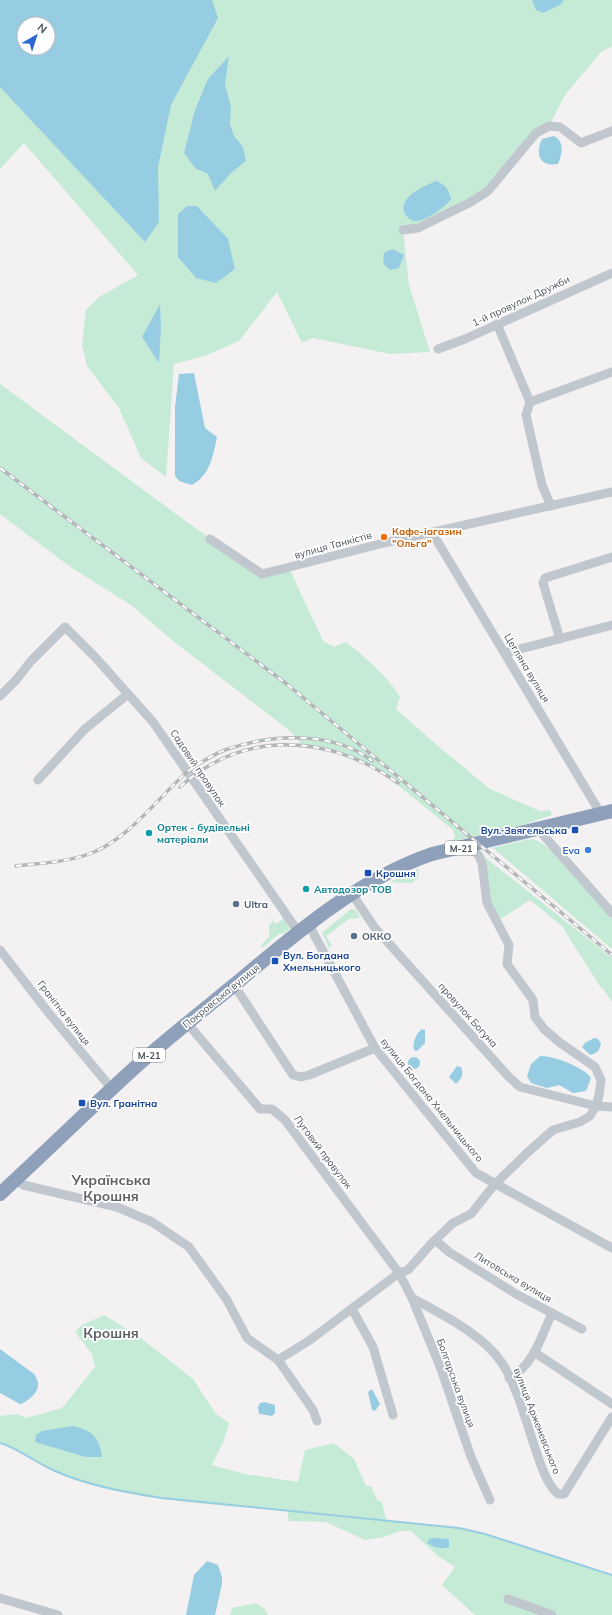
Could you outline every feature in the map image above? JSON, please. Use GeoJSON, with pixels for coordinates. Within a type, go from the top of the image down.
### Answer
{"type":"FeatureCollection","features":[{"type":"Feature","properties":{"kind":"highway","name":"Покровська вулиця"},"geometry":{"type":"LineString","coordinates":[[0,1194],[112,1089],[187,1023],[304,929],[352,894],[386,872],[432,854],[606,813]]}},
{"type":"Feature","properties":{"kind":"street"},"geometry":{"type":"LineString","coordinates":[[403,230],[418,228],[458,209],[488,191],[536,133],[549,126],[560,127],[581,143],[612,131]]}},
{"type":"Feature","properties":{"kind":"street","name":"1-й провулок Дружби"},"geometry":{"type":"LineString","coordinates":[[438,349],[498,324],[612,272]]}},
{"type":"Feature","properties":{"kind":"street"},"geometry":{"type":"LineString","coordinates":[[498,324],[530,402],[526,415],[542,485],[551,506]]}},
{"type":"Feature","properties":{"kind":"street"},"geometry":{"type":"LineString","coordinates":[[530,402],[612,372]]}},
{"type":"Feature","properties":{"kind":"street","name":"вулиця Танкістів"},"geometry":{"type":"LineString","coordinates":[[210,539],[262,574],[384,544],[612,492]]}},
{"type":"Feature","properties":{"kind":"street","name":"Цегляна вулиця"},"geometry":{"type":"LineString","coordinates":[[433,534],[505,653],[606,813]]}},
{"type":"Feature","properties":{"kind":"street"},"geometry":{"type":"LineString","coordinates":[[560,639],[543,583],[545,578],[612,557]]}},
{"type":"Feature","properties":{"kind":"street"},"geometry":{"type":"LineString","coordinates":[[505,653],[612,625]]}},
{"type":"Feature","properties":{"kind":"street","name":"Садовий провулок"},"geometry":{"type":"LineString","coordinates":[[0,696],[16,680],[31,661],[65,627],[95,657],[153,722],[184,765],[221,821],[304,929]]}},
{"type":"Feature","properties":{"kind":"street"},"geometry":{"type":"LineString","coordinates":[[38,780],[85,729],[128,694]]}},
{"type":"Feature","properties":{"kind":"street"},"geometry":{"type":"LineString","coordinates":[[538,829],[612,913]]}},
{"type":"Feature","properties":{"kind":"street"},"geometry":{"type":"LineString","coordinates":[[278,1360],[310,1340],[400,1273],[408,1270],[453,1223],[471,1214],[495,1184],[553,1130],[580,1122],[590,1116],[596,1106],[601,1080],[595,1067],[559,1042],[544,1029],[536,1017],[534,1000],[508,964],[509,945],[487,903],[482,863],[479,856],[470,846]]}},
{"type":"Feature","properties":{"kind":"street","name":"провулок Богуна"},"geometry":{"type":"LineString","coordinates":[[352,894],[376,928],[503,1071],[520,1087],[596,1106],[612,1107]]}},
{"type":"Feature","properties":{"kind":"street","name":"вулиця Богдана Хмельницького"},"geometry":{"type":"LineString","coordinates":[[304,929],[375,1048],[476,1173],[612,1248]]}},
{"type":"Feature","properties":{"kind":"street","name":"Гранітна вулиця"},"geometry":{"type":"LineString","coordinates":[[1,952],[48,1012],[112,1089]]}},
{"type":"Feature","properties":{"kind":"street"},"geometry":{"type":"LineString","coordinates":[[234,985],[293,1075],[301,1077],[309,1075],[375,1048]]}},
{"type":"Feature","properties":{"kind":"street","name":"Луговий провулок"},"geometry":{"type":"LineString","coordinates":[[187,1023],[260,1109],[272,1109],[285,1120],[400,1273]]}},
{"type":"Feature","properties":{"kind":"street"},"geometry":{"type":"LineString","coordinates":[[15,1180],[23,1185],[117,1207],[152,1222],[188,1247],[227,1300],[246,1338],[278,1360],[313,1410],[317,1421]]}},
{"type":"Feature","properties":{"kind":"street","name":"Литовська вулиця"},"geometry":{"type":"LineString","coordinates":[[436,1240],[449,1252],[516,1294],[582,1329]]}},
{"type":"Feature","properties":{"kind":"street","name":"Болгарська вулиця"},"geometry":{"type":"LineString","coordinates":[[400,1273],[412,1298],[441,1369],[471,1458],[490,1500]]}},
{"type":"Feature","properties":{"kind":"street","name":"вулиця Арженевського"},"geometry":{"type":"LineString","coordinates":[[412,1298],[479,1339],[502,1363],[509,1378],[542,1469],[552,1488],[558,1494],[564,1494],[612,1417]]}},
{"type":"Feature","properties":{"kind":"street"},"geometry":{"type":"LineString","coordinates":[[352,1309],[373,1347],[393,1415]]}},
{"type":"Feature","properties":{"kind":"street"},"geometry":{"type":"LineString","coordinates":[[509,1378],[521,1370],[534,1352],[552,1313]]}},
{"type":"Feature","properties":{"kind":"street"},"geometry":{"type":"LineString","coordinates":[[534,1352],[612,1404]]}},
{"type":"Feature","properties":{"kind":"street"},"geometry":{"type":"LineString","coordinates":[[0,1598],[58,1615]]}},
{"type":"Feature","properties":{"kind":"street"},"geometry":{"type":"LineString","coordinates":[[508,1600],[533,1612],[552,1615]]}},
{"type":"Feature","properties":{"kind":"green space"},"geometry":{"type":"Polygon","coordinates":[[[0,0],[612,0],[612,46],[601,52],[565,95],[549,126],[488,191],[403,230],[409,285],[430,352],[390,354],[313,338],[302,343],[277,292],[239,341],[207,355],[174,364],[166,477],[141,458],[119,408],[87,366],[82,345],[86,310],[99,297],[138,275],[24,143],[0,169],[0,0]]]}},
{"type":"Feature","properties":{"kind":"green space"},"geometry":{"type":"Polygon","coordinates":[[[0,384],[191,525],[262,574],[289,568],[323,641],[334,647],[346,642],[368,661],[389,681],[400,697],[396,709],[490,789],[540,811],[550,810],[552,815],[507,830],[452,841],[455,837],[453,830],[383,773],[358,761],[330,751],[303,746],[290,731],[173,641],[131,605],[72,568],[0,514],[0,384]]]}},
{"type":"Feature","properties":{"kind":"green space"},"geometry":{"type":"Polygon","coordinates":[[[533,839],[542,843],[563,862],[612,918],[612,949],[493,848],[533,839]]]}},
{"type":"Feature","properties":{"kind":"green space"},"geometry":{"type":"Polygon","coordinates":[[[482,855],[612,958],[612,1002],[602,987],[601,988],[562,926],[530,900],[499,920],[488,895],[485,859],[482,855]]]}},
{"type":"Feature","properties":{"kind":"green space"},"geometry":{"type":"Polygon","coordinates":[[[418,869],[419,877],[412,883],[390,882],[418,869]]]}},
{"type":"Feature","properties":{"kind":"green space"},"geometry":{"type":"Polygon","coordinates":[[[351,909],[356,910],[360,918],[349,919],[326,936],[332,946],[329,948],[322,933],[351,909]]]}},
{"type":"Feature","properties":{"kind":"green space"},"geometry":{"type":"Polygon","coordinates":[[[268,915],[276,924],[282,920],[283,916],[290,928],[285,933],[279,934],[262,948],[261,945],[269,937],[269,925],[273,922],[268,915]]]}},
{"type":"Feature","properties":{"kind":"green space"},"geometry":{"type":"Polygon","coordinates":[[[104,1315],[138,1336],[193,1379],[216,1414],[229,1423],[224,1440],[212,1465],[245,1474],[298,1482],[305,1450],[334,1443],[354,1459],[366,1486],[371,1486],[377,1500],[382,1502],[386,1520],[459,1528],[485,1534],[612,1575],[612,1615],[475,1615],[442,1585],[455,1567],[438,1556],[411,1531],[400,1531],[384,1537],[365,1540],[326,1522],[289,1521],[287,1511],[153,1498],[127,1493],[76,1480],[0,1443],[0,1416],[17,1414],[26,1418],[63,1407],[95,1367],[92,1354],[75,1332],[82,1325],[104,1315]]]}},
{"type":"Feature","properties":{"kind":"green space"},"geometry":{"type":"Polygon","coordinates":[[[256,1603],[265,1609],[268,1615],[230,1615],[232,1608],[256,1603]]]}},
{"type":"Feature","properties":{"kind":"water"},"geometry":{"type":"Polygon","coordinates":[[[0,0],[212,0],[218,18],[171,105],[158,167],[159,222],[145,242],[0,87],[0,0]]]}},
{"type":"Feature","properties":{"kind":"water"},"geometry":{"type":"Polygon","coordinates":[[[532,0],[564,0],[560,5],[543,13],[536,10],[532,0]]]}},
{"type":"Feature","properties":{"kind":"water"},"geometry":{"type":"Polygon","coordinates":[[[229,56],[225,84],[231,107],[230,124],[234,136],[243,147],[246,161],[232,172],[215,191],[208,174],[195,168],[184,153],[195,110],[208,79],[229,56]]]}},
{"type":"Feature","properties":{"kind":"water"},"geometry":{"type":"Polygon","coordinates":[[[554,136],[560,142],[562,148],[558,164],[546,163],[540,158],[539,154],[542,139],[554,136]]]}},
{"type":"Feature","properties":{"kind":"water"},"geometry":{"type":"Polygon","coordinates":[[[436,181],[446,188],[451,199],[445,206],[429,217],[419,221],[414,221],[408,218],[405,214],[404,208],[408,197],[419,189],[436,181]]]}},
{"type":"Feature","properties":{"kind":"water"},"geometry":{"type":"Polygon","coordinates":[[[187,206],[197,206],[228,239],[235,269],[216,283],[196,278],[178,257],[178,214],[187,206]]]}},
{"type":"Feature","properties":{"kind":"water"},"geometry":{"type":"Polygon","coordinates":[[[392,249],[404,255],[399,268],[390,270],[383,263],[384,253],[392,249]]]}},
{"type":"Feature","properties":{"kind":"water"},"geometry":{"type":"Polygon","coordinates":[[[160,304],[161,327],[159,363],[142,337],[160,304]]]}},
{"type":"Feature","properties":{"kind":"water"},"geometry":{"type":"Polygon","coordinates":[[[194,373],[205,428],[217,437],[212,458],[207,470],[198,481],[192,485],[179,481],[175,476],[175,407],[179,374],[194,373]]]}},
{"type":"Feature","properties":{"kind":"water"},"geometry":{"type":"Polygon","coordinates":[[[422,1029],[425,1030],[425,1043],[417,1051],[414,1050],[414,1041],[422,1029]]]}},
{"type":"Feature","properties":{"kind":"water"},"geometry":{"type":"Polygon","coordinates":[[[594,1038],[598,1039],[601,1044],[597,1052],[590,1055],[582,1047],[585,1043],[594,1038]]]}},
{"type":"Feature","properties":{"kind":"water"},"geometry":{"type":"Polygon","coordinates":[[[540,1056],[552,1057],[567,1062],[582,1070],[591,1078],[586,1091],[573,1093],[559,1085],[547,1088],[531,1083],[527,1076],[531,1064],[540,1056]]]}},
{"type":"Feature","properties":{"kind":"water"},"geometry":{"type":"Polygon","coordinates":[[[414,1057],[418,1059],[420,1063],[418,1067],[414,1069],[410,1067],[408,1063],[410,1059],[414,1057]]]}},
{"type":"Feature","properties":{"kind":"water"},"geometry":{"type":"Polygon","coordinates":[[[457,1066],[461,1067],[462,1074],[461,1078],[456,1084],[449,1077],[457,1066]]]}},
{"type":"Feature","properties":{"kind":"water"},"geometry":{"type":"Polygon","coordinates":[[[0,1349],[34,1374],[37,1380],[38,1384],[36,1392],[28,1400],[20,1404],[0,1393],[0,1349]]]}},
{"type":"Feature","properties":{"kind":"water"},"geometry":{"type":"Polygon","coordinates":[[[372,1389],[380,1404],[375,1411],[372,1410],[368,1392],[372,1389]]]}},
{"type":"Feature","properties":{"kind":"water"},"geometry":{"type":"Polygon","coordinates":[[[264,1402],[275,1405],[275,1413],[272,1416],[259,1414],[258,1407],[260,1403],[264,1402]]]}},
{"type":"Feature","properties":{"kind":"water"},"geometry":{"type":"Polygon","coordinates":[[[73,1426],[86,1430],[94,1436],[99,1444],[102,1457],[86,1457],[35,1442],[36,1435],[42,1431],[73,1426]]]}},
{"type":"Feature","properties":{"kind":"water"},"geometry":{"type":"Polygon","coordinates":[[[429,1539],[449,1539],[449,1547],[438,1548],[427,1543],[429,1539]]]}},
{"type":"Feature","properties":{"kind":"water"},"geometry":{"type":"Polygon","coordinates":[[[207,1561],[218,1565],[222,1577],[222,1584],[215,1615],[186,1615],[194,1575],[207,1561]]]}},
{"type":"Feature","properties":{"kind":"waterway"},"geometry":{"type":"LineString","coordinates":[[0,1443],[55,1471],[81,1481],[108,1488],[162,1498],[459,1528],[485,1534],[612,1575]]}},
{"type":"Feature","properties":{"kind":"railway"},"geometry":{"type":"LineString","coordinates":[[0,468],[288,685],[612,955]]}},
{"type":"Feature","properties":{"kind":"railway"},"geometry":{"type":"LineString","coordinates":[[16,866],[56,862],[76,858],[94,852],[107,845],[132,827],[188,771],[215,754],[225,750],[261,741],[281,738],[301,738],[339,744],[356,751],[372,761]]}},
{"type":"Feature","properties":{"kind":"railway"},"geometry":{"type":"LineString","coordinates":[[180,787],[205,768],[232,755],[259,747],[288,745],[316,747],[344,755],[372,767],[398,783]]}},
{"type":"Feature","properties":{"kind":"place","name":"Кафе-іагазин \"Ольга\""},"geometry":{"type":"Point","coordinates":[384,537]}},
{"type":"Feature","properties":{"kind":"place","name":"Вул. Звягельська"},"geometry":{"type":"Point","coordinates":[575,830]}},
{"type":"Feature","properties":{"kind":"place","name":"Ортек - будівельні матеріали"},"geometry":{"type":"Point","coordinates":[149,833]}},
{"type":"Feature","properties":{"kind":"place","name":"Eva"},"geometry":{"type":"Point","coordinates":[588,850]}},
{"type":"Feature","properties":{"kind":"place","name":"Крошня"},"geometry":{"type":"Point","coordinates":[368,873]}},
{"type":"Feature","properties":{"kind":"place","name":"Автодозор ТОВ"},"geometry":{"type":"Point","coordinates":[306,889]}},
{"type":"Feature","properties":{"kind":"place","name":"Ultra"},"geometry":{"type":"Point","coordinates":[236,904]}},
{"type":"Feature","properties":{"kind":"place","name":"ОККО"},"geometry":{"type":"Point","coordinates":[354,936]}},
{"type":"Feature","properties":{"kind":"place","name":"Вул. Богдана Хмельницького"},"geometry":{"type":"Point","coordinates":[275,961]}},
{"type":"Feature","properties":{"kind":"place","name":"Вул. Гранітна"},"geometry":{"type":"Point","coordinates":[82,1103]}},
{"type":"Feature","properties":{"kind":"district","name":"Українська Крошня"},"geometry":{"type":"Point","coordinates":[111,1188]}},
{"type":"Feature","properties":{"kind":"district","name":"Крошня"},"geometry":{"type":"Point","coordinates":[111,1333]}}]}
